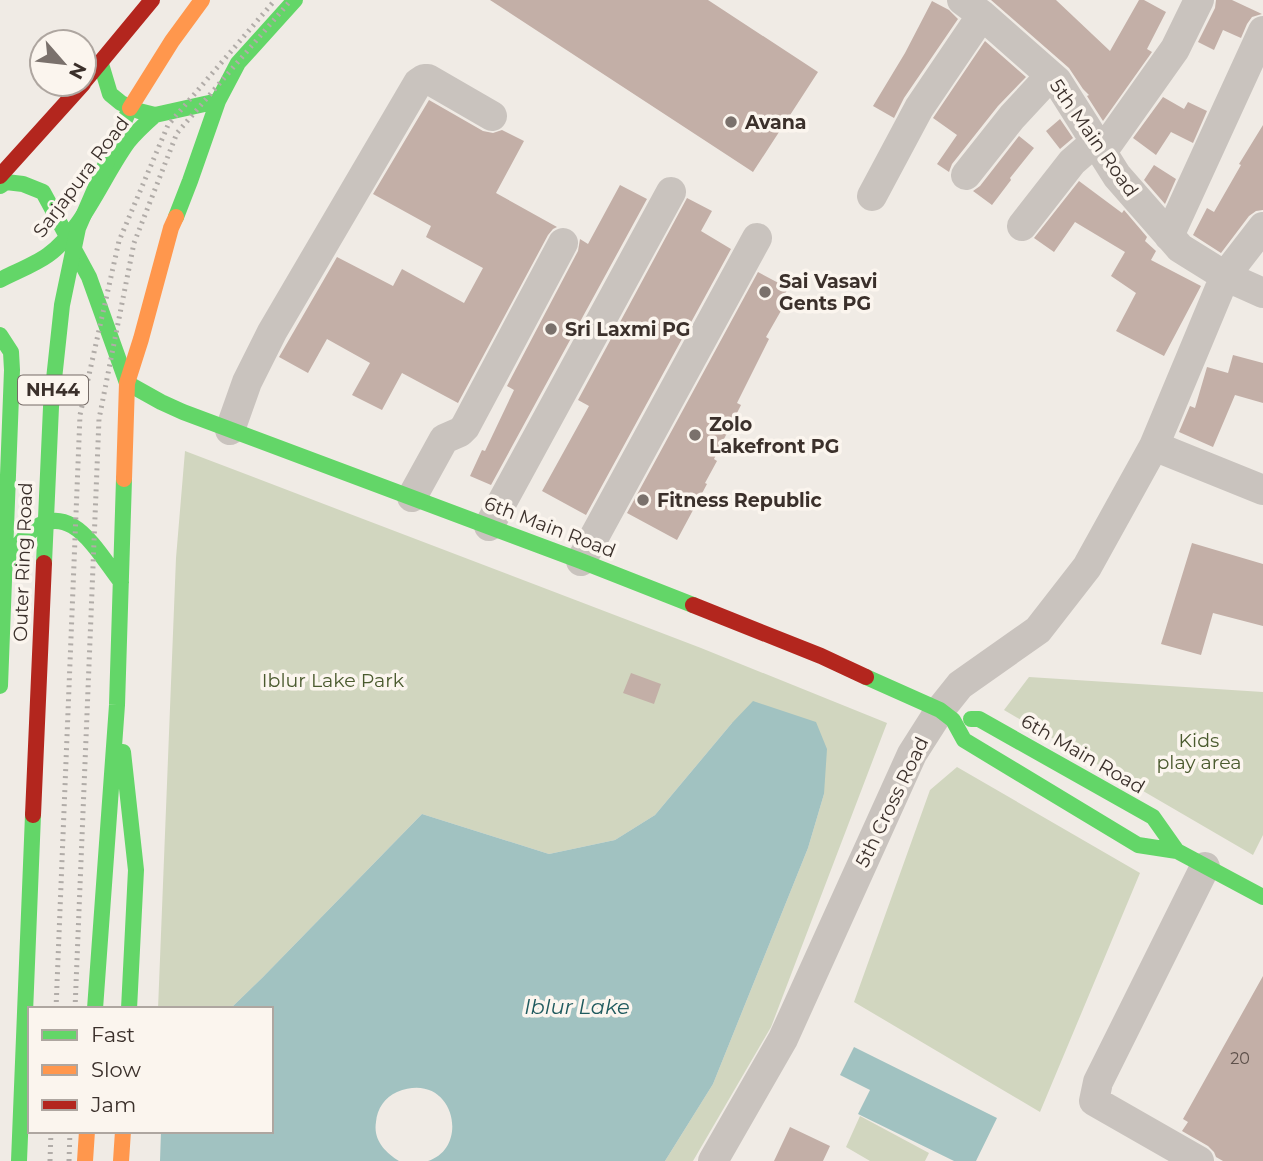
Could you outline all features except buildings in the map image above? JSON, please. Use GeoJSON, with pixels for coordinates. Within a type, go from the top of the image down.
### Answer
{"type":"FeatureCollection","features":[{"type":"Feature","properties":{"kind":"main road"},"geometry":{"type":"LineString","coordinates":[[98,67],[152,0]]}},
{"type":"Feature","properties":{"kind":"main road","name":"Outer Ring Road"},"geometry":{"type":"LineString","coordinates":[[19,1161],[51,407],[62,305],[78,228],[127,113],[172,41],[202,0]]}},
{"type":"Feature","properties":{"kind":"main road"},"geometry":{"type":"LineString","coordinates":[[95,1007],[117,705],[127,383],[171,228],[218,101],[238,63],[295,0]]}},
{"type":"Feature","properties":{"kind":"main road"},"geometry":{"type":"LineString","coordinates":[[101,64],[110,94],[121,103],[139,111],[155,115],[218,101]]}},
{"type":"Feature","properties":{"kind":"main road"},"geometry":{"type":"LineString","coordinates":[[0,176],[70,98]]}},
{"type":"Feature","properties":{"kind":"main road","name":"Sarjapura Road"},"geometry":{"type":"LineString","coordinates":[[0,280],[48,256],[67,236],[95,198],[130,139],[155,115]]}},
{"type":"Feature","properties":{"kind":"main road"},"geometry":{"type":"LineString","coordinates":[[0,186],[6,183],[23,184],[43,192],[89,277],[127,383]]}},
{"type":"Feature","properties":{"kind":"main road"},"geometry":{"type":"LineString","coordinates":[[0,335],[10,352],[12,370],[0,686]]}},
{"type":"Feature","properties":{"kind":"main road","name":"6th Main Road"},"geometry":{"type":"LineString","coordinates":[[127,383],[183,412],[581,561],[821,656],[947,715],[979,719],[1153,817],[1177,851]]}},
{"type":"Feature","properties":{"kind":"main road"},"geometry":{"type":"LineString","coordinates":[[5,565],[23,539],[38,524],[57,520],[73,526],[87,536],[121,582]]}},
{"type":"Feature","properties":{"kind":"main road"},"geometry":{"type":"LineString","coordinates":[[117,705],[136,870],[129,1007]]}},
{"type":"Feature","properties":{"kind":"main road","name":"6th Main Road"},"geometry":{"type":"LineString","coordinates":[[947,715],[964,740],[1138,845],[1177,851],[1205,867],[1259,886]]}},
{"type":"Feature","properties":{"kind":"main road"},"geometry":{"type":"LineString","coordinates":[[85,1161],[87,1133]]}},
{"type":"Feature","properties":{"kind":"main road"},"geometry":{"type":"LineString","coordinates":[[121,1161],[123,1133]]}},
{"type":"Feature","properties":{"kind":"street"},"geometry":{"type":"LineString","coordinates":[[1022,226],[1072,162],[1099,147],[1175,48],[1199,0]]}},
{"type":"Feature","properties":{"kind":"street"},"geometry":{"type":"LineString","coordinates":[[872,196],[972,8]]}},
{"type":"Feature","properties":{"kind":"street","name":"5th Main Road"},"geometry":{"type":"LineString","coordinates":[[972,8],[1057,81],[1116,176],[1180,248],[1225,276],[1263,293]]}},
{"type":"Feature","properties":{"kind":"street"},"geometry":{"type":"LineString","coordinates":[[1169,236],[1263,31]]}},
{"type":"Feature","properties":{"kind":"street"},"geometry":{"type":"LineString","coordinates":[[965,175],[1012,117],[1050,76]]}},
{"type":"Feature","properties":{"kind":"street"},"geometry":{"type":"LineString","coordinates":[[230,430],[247,382],[272,332],[418,83],[428,79],[492,116]]}},
{"type":"Feature","properties":{"kind":"street"},"geometry":{"type":"LineString","coordinates":[[489,526],[671,192]]}},
{"type":"Feature","properties":{"kind":"street","name":"5th Cross Road"},"geometry":{"type":"LineString","coordinates":[[713,1161],[783,1039],[912,754],[947,715],[960,685],[1038,630],[1087,567],[1154,446],[1225,276],[1263,227]]}},
{"type":"Feature","properties":{"kind":"street"},"geometry":{"type":"LineString","coordinates":[[581,561],[757,238]]}},
{"type":"Feature","properties":{"kind":"street"},"geometry":{"type":"LineString","coordinates":[[412,498],[444,439],[465,427],[563,243]]}},
{"type":"Feature","properties":{"kind":"street"},"geometry":{"type":"LineString","coordinates":[[1154,446],[1263,490]]}},
{"type":"Feature","properties":{"kind":"street"},"geometry":{"type":"LineString","coordinates":[[1199,1161],[1094,1101],[1098,1082],[1205,867]]}},
{"type":"Feature","properties":{"kind":"green space","name":"Iblur Lake Park"},"geometry":{"type":"Polygon","coordinates":[[[185,451],[701,648],[887,723],[771,1027],[693,1161],[665,1161],[713,1084],[808,848],[824,794],[732,723],[655,815],[615,840],[549,854],[422,814],[232,1007],[158,1007],[176,558],[185,451]]]}},
{"type":"Feature","properties":{"kind":"green space","name":"Kids play area"},"geometry":{"type":"Polygon","coordinates":[[[1029,677],[1263,692],[1263,835],[1253,855],[1004,710],[1029,677]]]}},
{"type":"Feature","properties":{"kind":"green space"},"geometry":{"type":"Polygon","coordinates":[[[957,767],[1140,873],[1040,1112],[854,1002],[930,790],[957,767]]]}},
{"type":"Feature","properties":{"kind":"green space"},"geometry":{"type":"Polygon","coordinates":[[[860,1116],[929,1153],[925,1161],[870,1161],[846,1147],[860,1116]]]}},
{"type":"Feature","properties":{"kind":"water","name":"Iblur Lake"},"geometry":{"type":"Polygon","coordinates":[[[753,701],[816,722],[827,749],[824,794],[808,848],[713,1084],[665,1161],[428,1161],[442,1153],[450,1141],[450,1113],[443,1100],[432,1091],[416,1088],[397,1092],[389,1097],[382,1104],[377,1117],[378,1140],[389,1154],[399,1161],[160,1161],[161,1133],[273,1133],[273,1007],[232,1007],[422,814],[549,854],[615,840],[655,815],[753,701]]]}},
{"type":"Feature","properties":{"kind":"water"},"geometry":{"type":"Polygon","coordinates":[[[854,1047],[997,1118],[976,1161],[954,1161],[858,1114],[870,1090],[840,1075],[854,1047]]]}},
{"type":"Feature","properties":{"kind":"railway"},"geometry":{"type":"LineString","coordinates":[[56,1007],[80,415],[119,241],[168,125],[275,0]]}},
{"type":"Feature","properties":{"kind":"railway"},"geometry":{"type":"LineString","coordinates":[[75,1007],[99,419],[134,243],[177,133],[291,0]]}},
{"type":"Feature","properties":{"kind":"railway"},"geometry":{"type":"LineString","coordinates":[[50,1161],[51,1133]]}},
{"type":"Feature","properties":{"kind":"railway"},"geometry":{"type":"LineString","coordinates":[[69,1161],[70,1133]]}},
{"type":"Feature","properties":{"kind":"traffic: fast"},"geometry":{"type":"LineString","coordinates":[[176,217],[218,101],[238,63],[295,0]]}},
{"type":"Feature","properties":{"kind":"traffic: fast"},"geometry":{"type":"LineString","coordinates":[[101,64],[110,94],[121,103],[139,111],[155,115],[218,101]]}},
{"type":"Feature","properties":{"kind":"traffic: fast"},"geometry":{"type":"LineString","coordinates":[[44,563],[51,407],[62,305],[78,228],[130,108]]}},
{"type":"Feature","properties":{"kind":"traffic: fast"},"geometry":{"type":"LineString","coordinates":[[0,280],[43,259],[72,232],[128,142],[155,115]]}},
{"type":"Feature","properties":{"kind":"traffic: fast"},"geometry":{"type":"LineString","coordinates":[[0,186],[6,182],[23,184],[43,192],[89,277],[127,383],[183,412],[693,605]]}},
{"type":"Feature","properties":{"kind":"traffic: fast"},"geometry":{"type":"LineString","coordinates":[[0,335],[11,352],[12,370],[0,686]]}},
{"type":"Feature","properties":{"kind":"traffic: fast"},"geometry":{"type":"LineString","coordinates":[[95,1007],[117,705],[124,479]]}},
{"type":"Feature","properties":{"kind":"traffic: fast"},"geometry":{"type":"LineString","coordinates":[[5,565],[24,538],[39,525],[54,521],[67,523],[79,531],[91,542],[121,582]]}},
{"type":"Feature","properties":{"kind":"traffic: fast"},"geometry":{"type":"LineString","coordinates":[[866,677],[940,710],[953,720],[964,740],[1138,845],[1177,851],[1263,897]]}},
{"type":"Feature","properties":{"kind":"traffic: fast"},"geometry":{"type":"LineString","coordinates":[[971,719],[979,719],[1153,817],[1177,851]]}},
{"type":"Feature","properties":{"kind":"traffic: fast"},"geometry":{"type":"LineString","coordinates":[[123,752],[136,870],[129,1007]]}},
{"type":"Feature","properties":{"kind":"traffic: fast"},"geometry":{"type":"LineString","coordinates":[[19,1161],[33,815]]}},
{"type":"Feature","properties":{"kind":"traffic: slow"},"geometry":{"type":"LineString","coordinates":[[130,108],[172,41],[202,0]]}},
{"type":"Feature","properties":{"kind":"traffic: slow"},"geometry":{"type":"LineString","coordinates":[[124,479],[127,383],[176,217]]}},
{"type":"Feature","properties":{"kind":"traffic: slow"},"geometry":{"type":"LineString","coordinates":[[85,1161],[87,1133]]}},
{"type":"Feature","properties":{"kind":"traffic: slow"},"geometry":{"type":"LineString","coordinates":[[121,1161],[123,1133]]}},
{"type":"Feature","properties":{"kind":"traffic: jam"},"geometry":{"type":"LineString","coordinates":[[98,65],[152,0]]}},
{"type":"Feature","properties":{"kind":"traffic: jam"},"geometry":{"type":"LineString","coordinates":[[0,176],[70,98]]}},
{"type":"Feature","properties":{"kind":"traffic: jam"},"geometry":{"type":"LineString","coordinates":[[33,815],[44,563]]}},
{"type":"Feature","properties":{"kind":"traffic: jam"},"geometry":{"type":"LineString","coordinates":[[693,605],[866,677]]}},
{"type":"Feature","properties":{"kind":"place","name":"Avana"},"geometry":{"type":"Point","coordinates":[731,122]}},
{"type":"Feature","properties":{"kind":"place","name":"Sai Vasavi Gents PG"},"geometry":{"type":"Point","coordinates":[765,292]}},
{"type":"Feature","properties":{"kind":"place","name":"Sri Laxmi PG"},"geometry":{"type":"Point","coordinates":[551,329]}},
{"type":"Feature","properties":{"kind":"place","name":"Zolo Lakefront PG"},"geometry":{"type":"Point","coordinates":[695,435]}},
{"type":"Feature","properties":{"kind":"place","name":"Fitness Republic"},"geometry":{"type":"Point","coordinates":[643,500]}}]}
